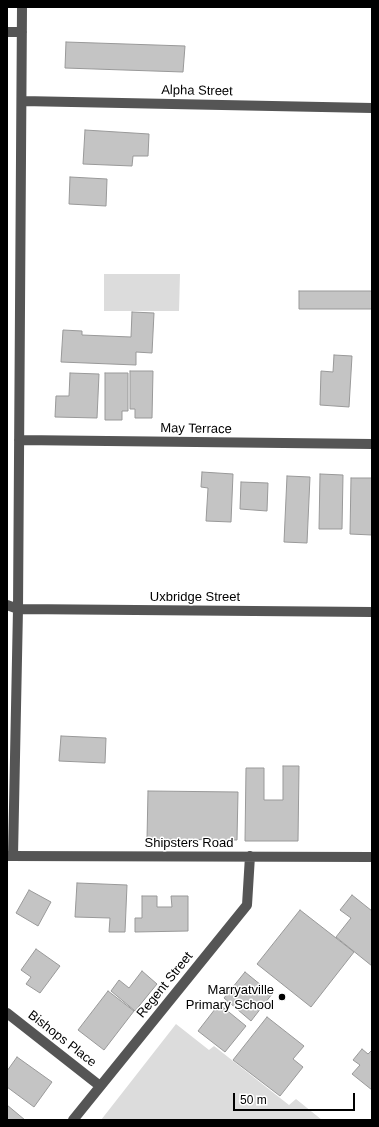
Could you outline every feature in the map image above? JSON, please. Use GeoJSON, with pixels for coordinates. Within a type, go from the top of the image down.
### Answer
{"type":"FeatureCollection","features":[{"type":"Feature","properties":{"kind":"street"},"geometry":{"type":"LineString","coordinates":[[10,856],[11,724],[18,609],[22,7]]}},
{"type":"Feature","properties":{"kind":"street"},"geometry":{"type":"LineString","coordinates":[[7,32],[22,32]]}},
{"type":"Feature","properties":{"kind":"street","name":"Alpha Street"},"geometry":{"type":"LineString","coordinates":[[22,101],[372,108]]}},
{"type":"Feature","properties":{"kind":"street","name":"May Terrace"},"geometry":{"type":"LineString","coordinates":[[19,440],[372,444]]}},
{"type":"Feature","properties":{"kind":"street","name":"Uxbridge Street"},"geometry":{"type":"LineString","coordinates":[[7,605],[18,609],[372,612]]}},
{"type":"Feature","properties":{"kind":"street","name":"Shipsters Road"},"geometry":{"type":"LineString","coordinates":[[10,856],[372,857]]}},
{"type":"Feature","properties":{"kind":"street","name":"Regent Street"},"geometry":{"type":"LineString","coordinates":[[73,1120],[247,905],[250,856]]}},
{"type":"Feature","properties":{"kind":"street","name":"Bishops Place"},"geometry":{"type":"LineString","coordinates":[[7,1013],[100,1086]]}},
{"type":"Feature","properties":{"kind":"shaded area"},"geometry":{"type":"Polygon","coordinates":[[[104,274],[180,274],[179,311],[104,311],[104,274]]]}},
{"type":"Feature","properties":{"kind":"shaded area"},"geometry":{"type":"Polygon","coordinates":[[[176,1024],[209,1050],[214,1046],[289,1105],[296,1099],[322,1120],[101,1120],[176,1024]]]}},
{"type":"Feature","properties":{"kind":"building"},"geometry":{"type":"Polygon","coordinates":[[[66,42],[185,46],[183,72],[65,68],[66,42]]]}},
{"type":"Feature","properties":{"kind":"building"},"geometry":{"type":"Polygon","coordinates":[[[85,130],[149,134],[148,156],[133,156],[132,166],[83,164],[85,130]]]}},
{"type":"Feature","properties":{"kind":"building"},"geometry":{"type":"Polygon","coordinates":[[[70,177],[107,179],[106,206],[69,204],[70,177]]]}},
{"type":"Feature","properties":{"kind":"building"},"geometry":{"type":"Polygon","coordinates":[[[299,291],[372,291],[372,309],[299,309],[299,291]]]}},
{"type":"Feature","properties":{"kind":"building"},"geometry":{"type":"Polygon","coordinates":[[[132,312],[154,313],[152,353],[136,352],[136,365],[61,362],[63,330],[82,331],[82,335],[131,337],[132,312]]]}},
{"type":"Feature","properties":{"kind":"building"},"geometry":{"type":"Polygon","coordinates":[[[334,355],[352,356],[349,407],[320,405],[321,371],[333,372],[334,355]]]}},
{"type":"Feature","properties":{"kind":"building"},"geometry":{"type":"Polygon","coordinates":[[[130,371],[153,371],[152,418],[135,418],[135,409],[130,409],[130,371]]]}},
{"type":"Feature","properties":{"kind":"building"},"geometry":{"type":"Polygon","coordinates":[[[70,373],[99,374],[97,418],[55,417],[56,396],[69,396],[70,373]]]}},
{"type":"Feature","properties":{"kind":"building"},"geometry":{"type":"Polygon","coordinates":[[[105,373],[128,373],[128,411],[122,411],[122,420],[105,420],[105,373]]]}},
{"type":"Feature","properties":{"kind":"building"},"geometry":{"type":"Polygon","coordinates":[[[202,472],[233,474],[231,522],[206,521],[208,488],[201,487],[202,472]]]}},
{"type":"Feature","properties":{"kind":"building"},"geometry":{"type":"Polygon","coordinates":[[[320,474],[343,475],[342,529],[319,529],[320,474]]]}},
{"type":"Feature","properties":{"kind":"building"},"geometry":{"type":"Polygon","coordinates":[[[287,476],[310,477],[307,543],[284,542],[287,476]]]}},
{"type":"Feature","properties":{"kind":"building"},"geometry":{"type":"Polygon","coordinates":[[[351,478],[372,478],[372,535],[350,534],[351,478]]]}},
{"type":"Feature","properties":{"kind":"building"},"geometry":{"type":"Polygon","coordinates":[[[241,482],[268,483],[267,511],[240,509],[241,482]]]}},
{"type":"Feature","properties":{"kind":"building"},"geometry":{"type":"Polygon","coordinates":[[[61,736],[106,738],[105,763],[59,761],[61,736]]]}},
{"type":"Feature","properties":{"kind":"building"},"geometry":{"type":"Polygon","coordinates":[[[283,766],[299,766],[298,841],[245,841],[246,768],[264,768],[264,800],[283,800],[283,766]]]}},
{"type":"Feature","properties":{"kind":"building"},"geometry":{"type":"Polygon","coordinates":[[[148,791],[238,792],[237,840],[147,839],[148,791]]]}},
{"type":"Feature","properties":{"kind":"building"},"geometry":{"type":"Polygon","coordinates":[[[77,883],[127,885],[125,932],[109,932],[110,918],[75,917],[77,883]]]}},
{"type":"Feature","properties":{"kind":"building"},"geometry":{"type":"Polygon","coordinates":[[[29,890],[51,902],[38,926],[16,913],[29,890]]]}},
{"type":"Feature","properties":{"kind":"building"},"geometry":{"type":"Polygon","coordinates":[[[352,895],[372,911],[372,966],[336,937],[351,918],[340,910],[352,895]]]}},
{"type":"Feature","properties":{"kind":"building"},"geometry":{"type":"Polygon","coordinates":[[[142,896],[157,896],[157,907],[172,907],[171,896],[188,896],[188,931],[135,932],[135,918],[142,918],[142,896]]]}},
{"type":"Feature","properties":{"kind":"building"},"geometry":{"type":"Polygon","coordinates":[[[300,910],[354,952],[311,1007],[257,964],[300,910]]]}},
{"type":"Feature","properties":{"kind":"building"},"geometry":{"type":"Polygon","coordinates":[[[36,949],[60,966],[40,993],[26,984],[31,977],[21,970],[36,949]]]}},
{"type":"Feature","properties":{"kind":"building"},"geometry":{"type":"Polygon","coordinates":[[[142,971],[157,984],[135,1011],[111,991],[119,980],[129,988],[142,971]]]}},
{"type":"Feature","properties":{"kind":"building"},"geometry":{"type":"Polygon","coordinates":[[[245,972],[272,994],[251,1021],[224,998],[245,972]]]}},
{"type":"Feature","properties":{"kind":"building"},"geometry":{"type":"Polygon","coordinates":[[[108,991],[134,1011],[104,1050],[78,1030],[108,991]]]}},
{"type":"Feature","properties":{"kind":"building"},"geometry":{"type":"Polygon","coordinates":[[[219,1004],[246,1026],[225,1052],[198,1031],[219,1004]]]}},
{"type":"Feature","properties":{"kind":"building"},"geometry":{"type":"Polygon","coordinates":[[[267,1017],[304,1046],[293,1059],[303,1067],[280,1096],[233,1060],[267,1017]]]}},
{"type":"Feature","properties":{"kind":"building"},"geometry":{"type":"Polygon","coordinates":[[[362,1049],[368,1054],[372,1050],[372,1090],[352,1074],[360,1065],[353,1060],[362,1049]]]}},
{"type":"Feature","properties":{"kind":"building"},"geometry":{"type":"Polygon","coordinates":[[[17,1057],[52,1082],[34,1107],[7,1087],[7,1071],[17,1057]]]}},
{"type":"Feature","properties":{"kind":"building"},"geometry":{"type":"Polygon","coordinates":[[[7,1105],[25,1120],[7,1120],[7,1105]]]}},
{"type":"Feature","properties":{"kind":"place","name":"Marryatville Primary School"},"geometry":{"type":"Point","coordinates":[282,997]}}]}
